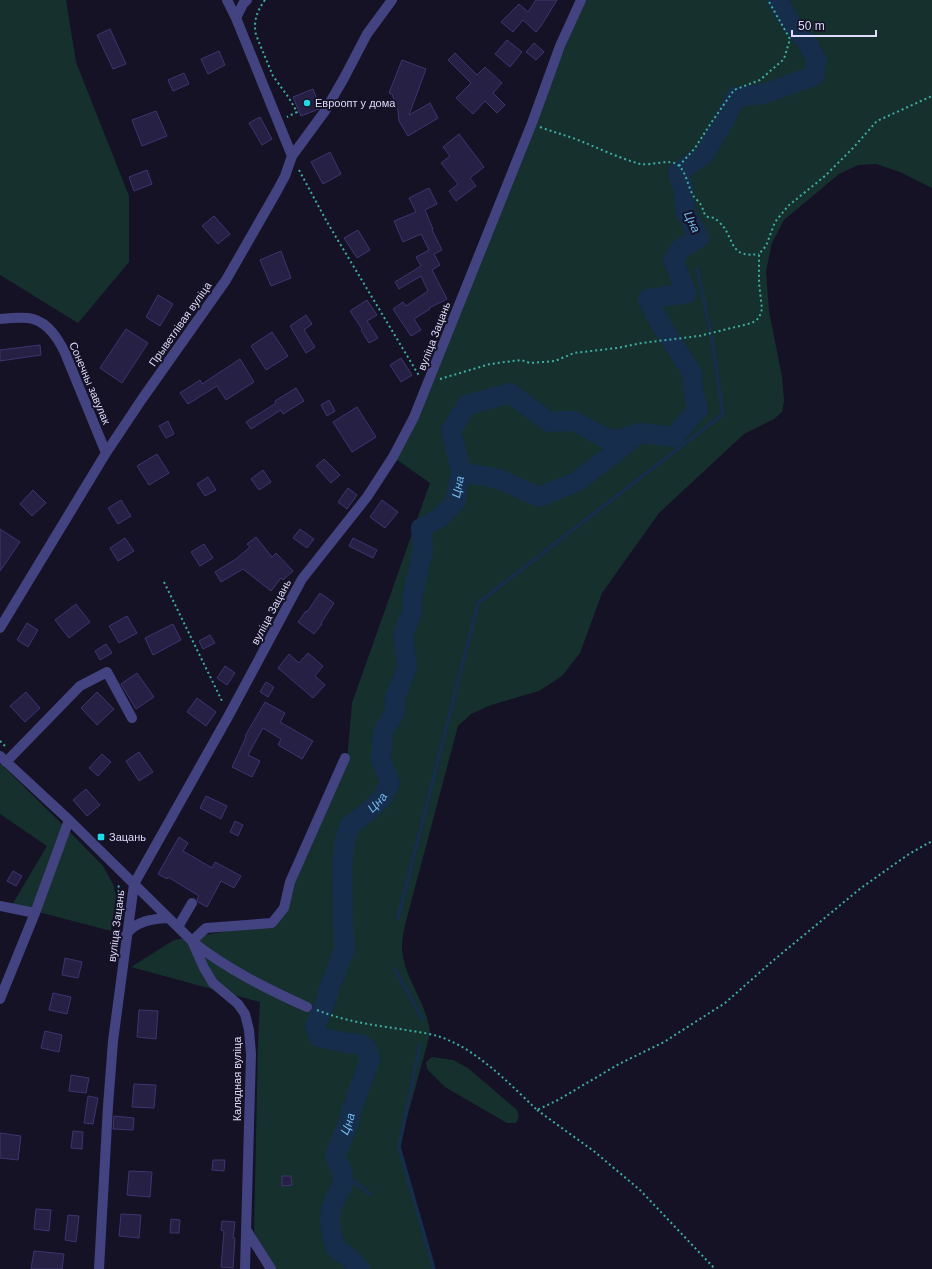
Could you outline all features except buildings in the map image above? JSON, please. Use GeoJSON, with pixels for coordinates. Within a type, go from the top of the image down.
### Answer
{"type":"FeatureCollection","features":[{"type":"Feature","properties":{"kind":"street"},"geometry":{"type":"LineString","coordinates":[[227,0],[236,18],[292,156]]}},
{"type":"Feature","properties":{"kind":"street"},"geometry":{"type":"LineString","coordinates":[[236,18],[243,4],[247,0]]}},
{"type":"Feature","properties":{"kind":"street","name":"Прыветлівая вуліца"},"geometry":{"type":"LineString","coordinates":[[0,628],[106,454],[142,399],[226,280],[278,191],[292,156],[325,111],[367,34],[392,0]]}},
{"type":"Feature","properties":{"kind":"street","name":"вуліца Зацань"},"geometry":{"type":"LineString","coordinates":[[99,1269],[113,1040],[134,884],[229,715],[302,579],[367,497],[393,457],[414,417],[429,382],[470,274],[532,124],[560,46],[581,0]]}},
{"type":"Feature","properties":{"kind":"street","name":"Сонечны завулак"},"geometry":{"type":"LineString","coordinates":[[0,319],[28,318],[41,323],[53,333],[60,342],[65,353],[106,454]]}},
{"type":"Feature","properties":{"kind":"street"},"geometry":{"type":"LineString","coordinates":[[3,759],[54,714],[80,686],[107,672],[132,718]]}},
{"type":"Feature","properties":{"kind":"street"},"geometry":{"type":"LineString","coordinates":[[307,1006],[269,990],[230,969],[192,941],[206,928],[272,923],[284,908],[290,882],[344,758]]}},
{"type":"Feature","properties":{"kind":"street","name":"Калядная вуліца"},"geometry":{"type":"LineString","coordinates":[[3,759],[69,820],[192,941],[204,968],[213,983],[238,1004],[245,1014],[249,1030],[251,1054],[245,1269]]}},
{"type":"Feature","properties":{"kind":"street"},"geometry":{"type":"LineString","coordinates":[[0,999],[35,913],[69,820]]}},
{"type":"Feature","properties":{"kind":"street"},"geometry":{"type":"LineString","coordinates":[[178,928],[192,903]]}},
{"type":"Feature","properties":{"kind":"street"},"geometry":{"type":"LineString","coordinates":[[0,906],[35,913]]}},
{"type":"Feature","properties":{"kind":"street"},"geometry":{"type":"LineString","coordinates":[[126,935],[131,928],[146,921],[168,918]]}},
{"type":"Feature","properties":{"kind":"street"},"geometry":{"type":"LineString","coordinates":[[247,1231],[271,1269]]}},
{"type":"Feature","properties":{"kind":"path"},"geometry":{"type":"LineString","coordinates":[[265,0],[256,16],[256,35],[273,76],[297,112],[288,117],[287,120]]}},
{"type":"Feature","properties":{"kind":"path"},"geometry":{"type":"LineString","coordinates":[[679,166],[695,148],[734,90],[760,80],[784,59],[790,39],[768,0]]}},
{"type":"Feature","properties":{"kind":"path"},"geometry":{"type":"LineString","coordinates":[[292,156],[327,222],[418,374],[429,382],[490,364],[521,360],[530,362],[555,361],[574,354],[699,336],[733,329],[752,323],[759,318],[762,310],[759,283],[759,254],[766,246],[775,222],[788,206],[825,176],[877,121],[932,96]]}},
{"type":"Feature","properties":{"kind":"path"},"geometry":{"type":"LineString","coordinates":[[532,124],[575,139],[619,157],[642,164],[675,162],[685,173],[693,195],[702,207],[704,214],[709,218],[714,218],[722,225],[735,248],[742,253],[751,255],[759,254]]}},
{"type":"Feature","properties":{"kind":"path"},"geometry":{"type":"LineString","coordinates":[[164,582],[229,715]]}},
{"type":"Feature","properties":{"kind":"path"},"geometry":{"type":"LineString","coordinates":[[537,1110],[558,1100],[619,1064],[664,1042],[719,1007],[861,888],[909,854],[932,841]]}},
{"type":"Feature","properties":{"kind":"path"},"geometry":{"type":"LineString","coordinates":[[114,926],[119,888],[115,880]]}},
{"type":"Feature","properties":{"kind":"path"},"geometry":{"type":"LineString","coordinates":[[307,1006],[332,1016],[354,1022],[430,1034],[449,1040],[465,1049],[484,1062],[537,1110],[595,1152],[641,1192],[715,1269]]}},
{"type":"Feature","properties":{"kind":"green space"},"geometry":{"type":"Polygon","coordinates":[[[0,0],[66,0],[76,62],[129,196],[129,262],[78,323],[0,275],[0,0]]]}},
{"type":"Feature","properties":{"kind":"green space"},"geometry":{"type":"Polygon","coordinates":[[[585,0],[932,0],[932,188],[900,172],[876,164],[858,165],[839,174],[784,220],[772,243],[766,271],[769,311],[782,377],[784,401],[782,412],[774,419],[744,434],[659,513],[602,593],[580,653],[562,676],[539,691],[491,705],[471,714],[458,726],[405,925],[402,942],[403,956],[406,967],[425,1011],[430,1034],[399,1147],[434,1269],[275,1269],[254,1232],[260,1002],[131,967],[174,940],[272,924],[347,761],[352,703],[430,483],[393,457],[585,0]]]}},
{"type":"Feature","properties":{"kind":"green space"},"geometry":{"type":"Polygon","coordinates":[[[0,763],[103,866],[113,884],[116,896],[111,931],[12,905],[47,846],[0,814],[0,763]]]}},
{"type":"Feature","properties":{"kind":"green space"},"geometry":{"type":"Polygon","coordinates":[[[432,1057],[453,1060],[468,1068],[517,1110],[519,1117],[516,1123],[507,1123],[445,1087],[427,1069],[426,1062],[432,1057]]]}},
{"type":"Feature","properties":{"kind":"waterway","name":"Цна"},"geometry":{"type":"LineString","coordinates":[[360,1269],[347,1256],[336,1249],[330,1222],[331,1209],[343,1185],[342,1172],[336,1159],[336,1152],[348,1125],[352,1109],[370,1059],[366,1048],[361,1044],[347,1043],[319,1037],[315,1026],[326,1001],[339,960],[345,950],[342,864],[345,840],[350,825],[368,812],[382,798],[390,783],[381,760],[383,731],[395,712],[395,698],[407,667],[403,635],[412,612],[412,599],[423,549],[421,528],[440,518],[455,502],[461,472],[451,430],[467,405],[510,393],[549,422],[574,421],[605,438],[619,440],[640,433],[674,437],[698,409],[694,395],[692,373],[657,318],[648,299],[687,293],[673,261],[680,249],[699,238],[686,213],[683,188],[678,172],[704,155],[736,97],[763,94],[814,76],[816,60],[807,42],[792,25],[777,0]]}},
{"type":"Feature","properties":{"kind":"waterway"},"geometry":{"type":"LineString","coordinates":[[398,918],[478,603],[723,414],[711,334],[697,268]]}},
{"type":"Feature","properties":{"kind":"waterway"},"geometry":{"type":"LineString","coordinates":[[461,472],[499,479],[539,497],[578,481],[636,436]]}},
{"type":"Feature","properties":{"kind":"waterway"},"geometry":{"type":"LineString","coordinates":[[395,969],[423,1020]]}},
{"type":"Feature","properties":{"kind":"waterway"},"geometry":{"type":"LineString","coordinates":[[420,1045],[399,1147],[434,1269]]}},
{"type":"Feature","properties":{"kind":"waterway"},"geometry":{"type":"LineString","coordinates":[[342,1172],[370,1194]]}},
{"type":"Feature","properties":{"kind":"place","name":"Евроопт у дома"},"geometry":{"type":"Point","coordinates":[307,103]}},
{"type":"Feature","properties":{"kind":"place","name":"Зацань"},"geometry":{"type":"Point","coordinates":[101,837]}}]}
